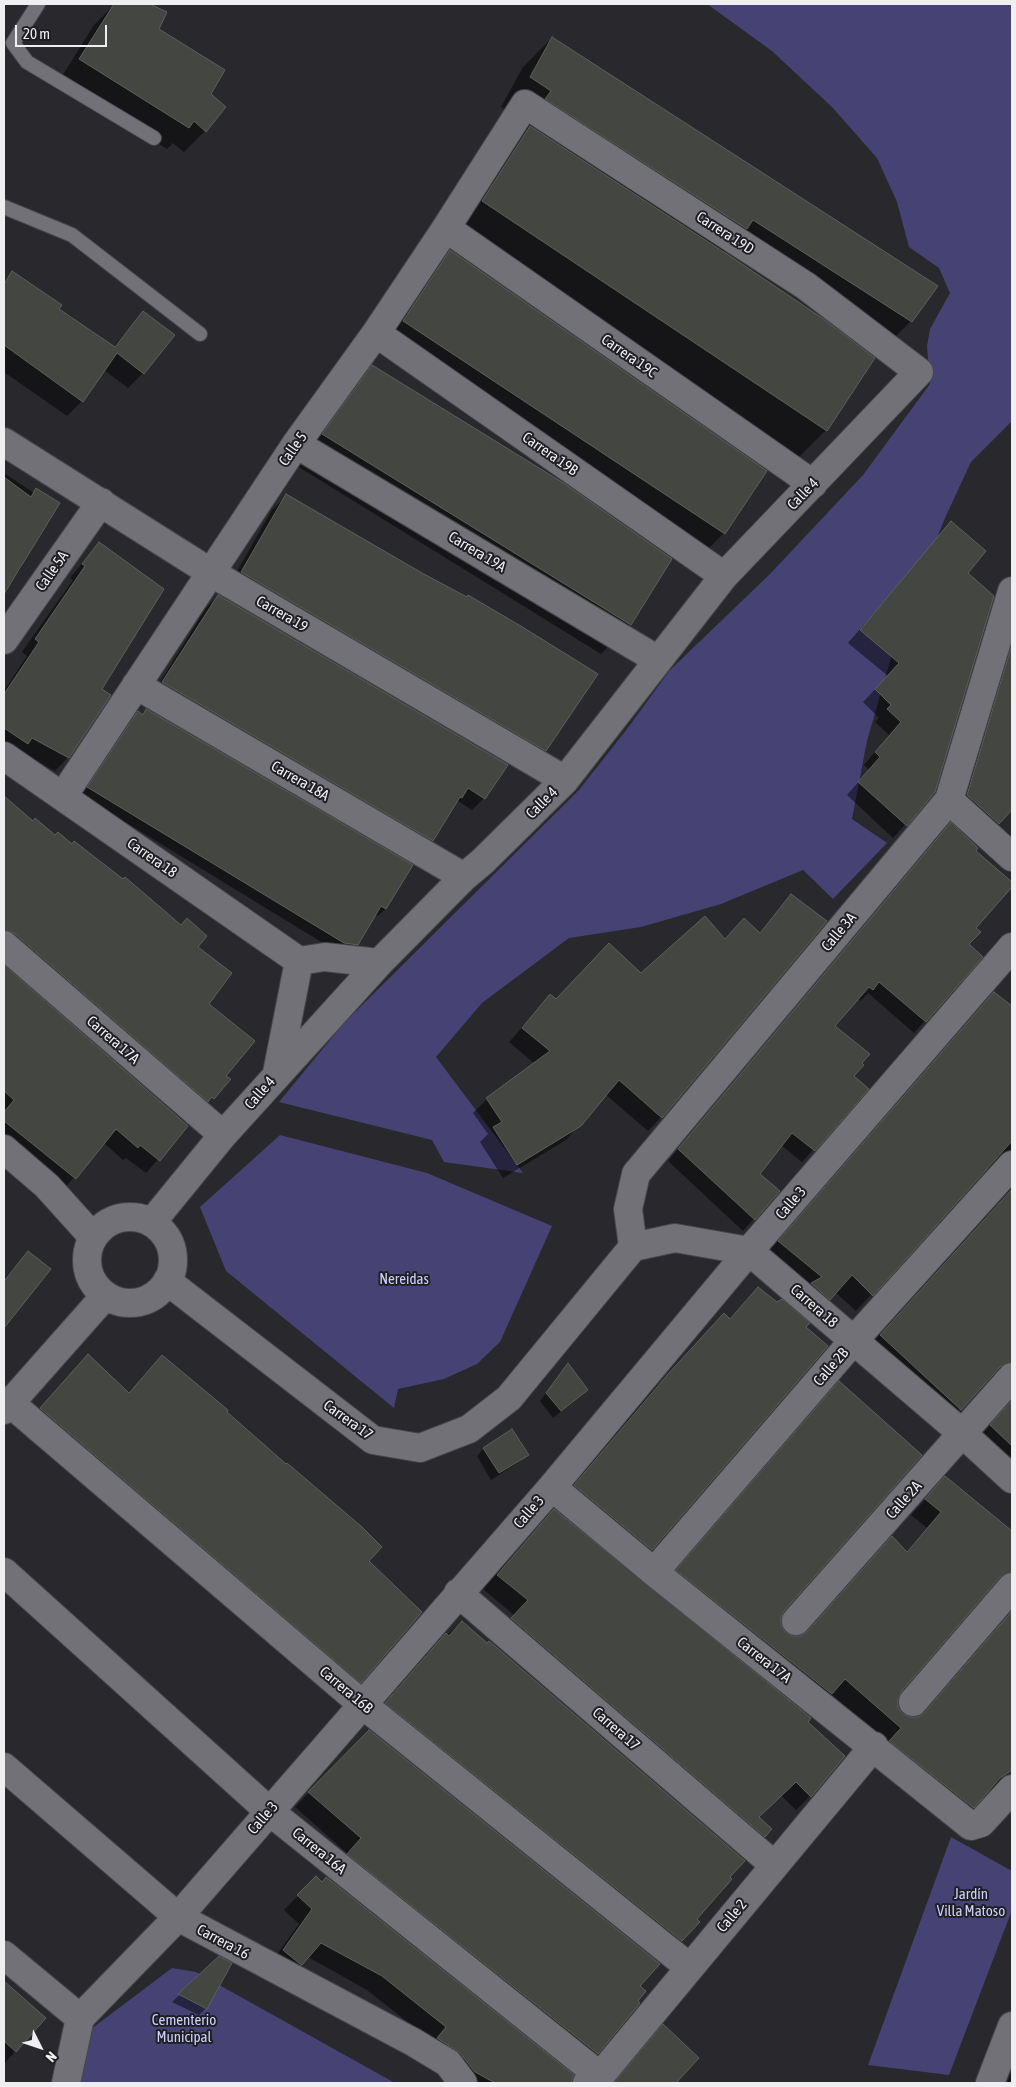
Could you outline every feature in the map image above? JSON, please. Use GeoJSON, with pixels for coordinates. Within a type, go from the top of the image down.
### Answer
{"type":"FeatureCollection","features":[{"type":"Feature","properties":{"kind":"street","name":"Calle 5"},"geometry":{"type":"LineString","coordinates":[[63,796],[296,444],[376,333],[525,104]]}},
{"type":"Feature","properties":{"kind":"street","name":"Carrera 19D"},"geometry":{"type":"LineString","coordinates":[[525,104],[806,286],[919,372]]}},
{"type":"Feature","properties":{"kind":"street","name":"Carrera 19C"},"geometry":{"type":"LineString","coordinates":[[446,228],[813,484]]}},
{"type":"Feature","properties":{"kind":"street","name":"Carrera 19B"},"geometry":{"type":"LineString","coordinates":[[376,333],[724,576]]}},
{"type":"Feature","properties":{"kind":"street","name":"Calle 4"},"geometry":{"type":"LineString","coordinates":[[152,1222],[223,1135],[379,962],[565,780],[724,576],[919,372]]}},
{"type":"Feature","properties":{"kind":"street","name":"Carrera 19"},"geometry":{"type":"LineString","coordinates":[[4,442],[210,572],[565,780]]}},
{"type":"Feature","properties":{"kind":"street","name":"Carrera 19A"},"geometry":{"type":"LineString","coordinates":[[296,444],[658,660]]}},
{"type":"Feature","properties":{"kind":"street","name":"Calle 5A"},"geometry":{"type":"LineString","coordinates":[[4,640],[101,502]]}},
{"type":"Feature","properties":{"kind":"street","name":"Calle 3A"},"geometry":{"type":"LineString","coordinates":[[633,1247],[628,1209],[636,1174],[949,800],[1012,591]]}},
{"type":"Feature","properties":{"kind":"street","name":"Carrera 18A"},"geometry":{"type":"LineString","coordinates":[[136,685],[464,877]]}},
{"type":"Feature","properties":{"kind":"street","name":"Carrera 18"},"geometry":{"type":"LineString","coordinates":[[4,756],[299,961]]}},
{"type":"Feature","properties":{"kind":"street"},"geometry":{"type":"LineString","coordinates":[[949,800],[1012,857]]}},
{"type":"Feature","properties":{"kind":"street","name":"Carrera 17A"},"geometry":{"type":"LineString","coordinates":[[4,945],[223,1135]]}},
{"type":"Feature","properties":{"kind":"street","name":"Calle 3"},"geometry":{"type":"LineString","coordinates":[[80,2018],[178,1917],[552,1487],[749,1251],[1012,947]]}},
{"type":"Feature","properties":{"kind":"street"},"geometry":{"type":"LineString","coordinates":[[278,1073],[299,961],[326,956],[379,962]]}},
{"type":"Feature","properties":{"kind":"street"},"geometry":{"type":"LineString","coordinates":[[4,1149],[47,1186],[93,1237]]}},
{"type":"Feature","properties":{"kind":"street","name":"Calle 2B"},"geometry":{"type":"LineString","coordinates":[[654,1572],[854,1340],[1012,1165]]}},
{"type":"Feature","properties":{"kind":"street"},"geometry":{"type":"LineString","coordinates":[[128,1216],[152,1222],[162,1230],[170,1242],[173,1255],[168,1281],[154,1296],[134,1303],[114,1300],[105,1296],[94,1284],[87,1269],[87,1252],[93,1237],[104,1225],[116,1219],[128,1216]]}},
{"type":"Feature","properties":{"kind":"street"},"geometry":{"type":"LineString","coordinates":[[633,1247],[675,1238],[749,1251]]}},
{"type":"Feature","properties":{"kind":"street","name":"Carrera 17"},"geometry":{"type":"LineString","coordinates":[[168,1281],[373,1440],[420,1448],[469,1428],[509,1398],[633,1247]]}},
{"type":"Feature","properties":{"kind":"street","name":"Carrera 18"},"geometry":{"type":"LineString","coordinates":[[749,1251],[964,1434],[1012,1479]]}},
{"type":"Feature","properties":{"kind":"street"},"geometry":{"type":"LineString","coordinates":[[7,1407],[105,1296]]}},
{"type":"Feature","properties":{"kind":"street","name":"Calle 2A"},"geometry":{"type":"LineString","coordinates":[[796,1621],[964,1434],[1012,1377]]}},
{"type":"Feature","properties":{"kind":"street","name":"Carrera 16B"},"geometry":{"type":"LineString","coordinates":[[7,1407],[362,1704],[689,1967]]}},
{"type":"Feature","properties":{"kind":"street","name":"Carrera 17A"},"geometry":{"type":"LineString","coordinates":[[552,1487],[654,1572],[874,1746],[971,1826],[981,1823],[1012,1789]]}},
{"type":"Feature","properties":{"kind":"street","name":"Carrera 16A"},"geometry":{"type":"LineString","coordinates":[[4,1572],[269,1811],[594,2079]]}},
{"type":"Feature","properties":{"kind":"street"},"geometry":{"type":"LineString","coordinates":[[913,1702],[1012,1587]]}},
{"type":"Feature","properties":{"kind":"street","name":"Carrera 17"},"geometry":{"type":"LineString","coordinates":[[458,1593],[774,1865]]}},
{"type":"Feature","properties":{"kind":"street","name":"Calle 2"},"geometry":{"type":"LineString","coordinates":[[594,2079],[874,1746]]}},
{"type":"Feature","properties":{"kind":"street","name":"Carrera 16"},"geometry":{"type":"LineString","coordinates":[[4,1768],[178,1917],[412,2042],[448,2063],[463,2083]]}},
{"type":"Feature","properties":{"kind":"street"},"geometry":{"type":"LineString","coordinates":[[4,1955],[80,2018],[66,2083]]}},
{"type":"Feature","properties":{"kind":"street"},"geometry":{"type":"LineString","coordinates":[[990,2083],[1012,2026]]}},
{"type":"Feature","properties":{"kind":"lane"},"geometry":{"type":"LineString","coordinates":[[38,4],[13,43],[27,62],[154,138]]}},
{"type":"Feature","properties":{"kind":"lane"},"geometry":{"type":"LineString","coordinates":[[4,207],[72,235],[200,334]]}},
{"type":"Feature","properties":{"kind":"green space"},"geometry":{"type":"Polygon","coordinates":[[[707,4],[1012,4],[1012,421],[971,462],[945,518],[896,640],[867,741],[852,819],[887,843],[833,899],[803,870],[721,904],[641,927],[569,938],[482,1003],[436,1057],[523,1173],[444,1162],[432,1140],[279,1102],[343,1024],[579,790],[670,670],[770,574],[863,475],[930,384],[927,346],[930,329],[950,293],[939,268],[909,247],[897,202],[877,158],[832,107],[772,51],[707,4]]]}},
{"type":"Feature","properties":{"kind":"green space","name":"Nereidas"},"geometry":{"type":"Polygon","coordinates":[[[280,1135],[427,1173],[552,1226],[500,1342],[477,1364],[444,1379],[398,1389],[394,1408],[226,1271],[200,1207],[280,1135]]]}},
{"type":"Feature","properties":{"kind":"green space","name":"Jardín Villa Matoso"},"geometry":{"type":"Polygon","coordinates":[[[951,1837],[1012,1871],[1012,1910],[949,2075],[868,2065],[951,1837]]]}},
{"type":"Feature","properties":{"kind":"green space","name":"Cementerio Municipal"},"geometry":{"type":"Polygon","coordinates":[[[172,1968],[196,1972],[395,2083],[77,2083],[91,2029],[172,1968]]]}},
{"type":"Feature","properties":{"kind":"building"},"geometry":{"type":"Polygon","coordinates":[[[114,4],[150,4],[167,12],[159,29],[225,70],[211,94],[226,107],[206,132],[194,121],[189,128],[79,59],[114,4]]]}},
{"type":"Feature","properties":{"kind":"building"},"geometry":{"type":"Polygon","coordinates":[[[552,37],[938,286],[912,322],[753,220],[747,229],[545,99],[551,91],[530,77],[552,37]]]}},
{"type":"Feature","properties":{"kind":"building"},"geometry":{"type":"Polygon","coordinates":[[[530,126],[730,256],[825,320],[875,358],[827,431],[482,201],[530,126]]]}},
{"type":"Feature","properties":{"kind":"building"},"geometry":{"type":"Polygon","coordinates":[[[450,250],[767,471],[725,534],[403,321],[450,250]]]}},
{"type":"Feature","properties":{"kind":"building"},"geometry":{"type":"Polygon","coordinates":[[[12,271],[62,305],[59,309],[115,347],[143,311],[175,335],[144,374],[117,353],[83,402],[4,345],[4,284],[12,271]]]}},
{"type":"Feature","properties":{"kind":"building"},"geometry":{"type":"Polygon","coordinates":[[[372,365],[565,484],[672,559],[631,625],[322,434],[372,365]]]}},
{"type":"Feature","properties":{"kind":"building"},"geometry":{"type":"Polygon","coordinates":[[[4,477],[31,497],[36,488],[60,503],[4,594],[4,477]]]}},
{"type":"Feature","properties":{"kind":"building"},"geometry":{"type":"Polygon","coordinates":[[[286,494],[422,573],[467,597],[468,595],[598,674],[546,751],[241,572],[286,494]]]}},
{"type":"Feature","properties":{"kind":"building"},"geometry":{"type":"Polygon","coordinates":[[[951,521],[986,551],[968,573],[994,596],[935,792],[907,826],[858,782],[880,757],[875,752],[901,722],[887,709],[891,705],[875,689],[899,663],[860,630],[951,521]]]}},
{"type":"Feature","properties":{"kind":"building"},"geometry":{"type":"Polygon","coordinates":[[[99,542],[164,589],[102,689],[111,695],[69,758],[32,738],[28,744],[4,728],[4,694],[39,642],[35,639],[85,566],[82,564],[99,542]]]}},
{"type":"Feature","properties":{"kind":"building"},"geometry":{"type":"Polygon","coordinates":[[[218,595],[508,765],[485,799],[468,788],[462,798],[460,797],[433,841],[162,682],[218,595]]]}},
{"type":"Feature","properties":{"kind":"building"},"geometry":{"type":"Polygon","coordinates":[[[1012,644],[1012,810],[999,824],[967,795],[1012,644]]]}},
{"type":"Feature","properties":{"kind":"building"},"geometry":{"type":"Polygon","coordinates":[[[146,709],[413,865],[386,909],[381,906],[358,945],[344,943],[87,787],[138,711],[143,715],[146,709]]]}},
{"type":"Feature","properties":{"kind":"building"},"geometry":{"type":"Polygon","coordinates":[[[4,796],[33,821],[35,818],[55,835],[58,832],[72,844],[74,841],[123,879],[125,877],[181,925],[187,918],[207,936],[198,947],[232,973],[209,1004],[255,1041],[226,1076],[231,1079],[214,1099],[212,1097],[208,1102],[14,933],[4,930],[4,796]]]}},
{"type":"Feature","properties":{"kind":"building"},"geometry":{"type":"Polygon","coordinates":[[[951,822],[978,848],[976,851],[1012,882],[1012,887],[976,928],[981,932],[969,944],[983,957],[926,1022],[879,982],[873,990],[869,987],[835,1026],[870,1054],[862,1063],[864,1065],[854,1076],[869,1089],[815,1151],[792,1133],[760,1174],[780,1191],[755,1220],[678,1149],[951,822]]]}},
{"type":"Feature","properties":{"kind":"building"},"geometry":{"type":"Polygon","coordinates":[[[791,894],[827,921],[662,1118],[619,1080],[581,1126],[517,1165],[493,1127],[502,1122],[486,1098],[550,1051],[522,1028],[550,994],[556,999],[609,943],[641,973],[705,916],[725,939],[744,918],[760,933],[791,894]]]}},
{"type":"Feature","properties":{"kind":"building"},"geometry":{"type":"Polygon","coordinates":[[[4,965],[188,1126],[160,1161],[140,1145],[138,1148],[116,1129],[76,1179],[4,1121],[4,1112],[14,1100],[4,1091],[4,965]]]}},
{"type":"Feature","properties":{"kind":"building"},"geometry":{"type":"Polygon","coordinates":[[[994,992],[1012,1006],[1012,1141],[873,1296],[852,1275],[830,1300],[811,1283],[822,1277],[778,1241],[994,992]]]}},
{"type":"Feature","properties":{"kind":"building"},"geometry":{"type":"Polygon","coordinates":[[[1012,1189],[1012,1362],[1000,1367],[961,1410],[880,1335],[1012,1189]]]}},
{"type":"Feature","properties":{"kind":"building"},"geometry":{"type":"Polygon","coordinates":[[[28,1251],[51,1269],[4,1328],[4,1281],[28,1251]]]}},
{"type":"Feature","properties":{"kind":"building"},"geometry":{"type":"Polygon","coordinates":[[[758,1287],[777,1302],[782,1299],[810,1323],[806,1327],[828,1346],[652,1550],[574,1485],[668,1374],[724,1313],[730,1319],[758,1287]]]}},
{"type":"Feature","properties":{"kind":"building"},"geometry":{"type":"Polygon","coordinates":[[[88,1354],[129,1393],[162,1355],[228,1410],[227,1412],[362,1527],[382,1547],[369,1561],[422,1612],[361,1683],[40,1408],[88,1354]]]}},
{"type":"Feature","properties":{"kind":"building"},"geometry":{"type":"Polygon","coordinates":[[[568,1363],[588,1390],[561,1411],[546,1393],[568,1363]]]}},
{"type":"Feature","properties":{"kind":"building"},"geometry":{"type":"Polygon","coordinates":[[[839,1381],[922,1455],[784,1611],[781,1617],[781,1625],[785,1632],[792,1636],[800,1636],[807,1632],[892,1536],[907,1552],[941,1512],[925,1499],[945,1476],[1012,1531],[1012,1572],[1000,1577],[901,1692],[898,1700],[898,1708],[903,1714],[910,1717],[918,1717],[924,1713],[1012,1611],[1012,1770],[1000,1778],[974,1808],[889,1741],[901,1728],[845,1679],[832,1694],[676,1570],[839,1381]]]}},
{"type":"Feature","properties":{"kind":"building"},"geometry":{"type":"Polygon","coordinates":[[[1012,1400],[1012,1446],[990,1425],[1012,1400]]]}},
{"type":"Feature","properties":{"kind":"building"},"geometry":{"type":"Polygon","coordinates":[[[512,1429],[529,1455],[499,1473],[483,1448],[512,1429]]]}},
{"type":"Feature","properties":{"kind":"building"},"geometry":{"type":"Polygon","coordinates":[[[554,1509],[811,1718],[808,1722],[845,1756],[811,1797],[796,1782],[759,1817],[772,1829],[765,1837],[511,1618],[528,1600],[497,1575],[554,1509]]]}},
{"type":"Feature","properties":{"kind":"building"},"geometry":{"type":"Polygon","coordinates":[[[462,1621],[487,1643],[489,1641],[745,1861],[697,1919],[700,1922],[682,1941],[385,1703],[446,1633],[449,1636],[462,1621]]]}},
{"type":"Feature","properties":{"kind":"building"},"geometry":{"type":"Polygon","coordinates":[[[369,1730],[660,1964],[640,1986],[646,1991],[638,2001],[640,2003],[598,2054],[347,1854],[361,1838],[308,1792],[369,1730]]]}},
{"type":"Feature","properties":{"kind":"building"},"geometry":{"type":"Polygon","coordinates":[[[316,1876],[322,1882],[326,1877],[574,2075],[571,2083],[495,2083],[475,2072],[460,2053],[437,2038],[446,2027],[382,1976],[321,1943],[302,1965],[300,1964],[283,1950],[312,1909],[297,1895],[316,1876]]]}},
{"type":"Feature","properties":{"kind":"building"},"geometry":{"type":"Polygon","coordinates":[[[219,1956],[232,1963],[207,2009],[178,1994],[219,1956]]]}},
{"type":"Feature","properties":{"kind":"building"},"geometry":{"type":"Polygon","coordinates":[[[4,1981],[46,2018],[16,2052],[4,2041],[4,1981]]]}},
{"type":"Feature","properties":{"kind":"building"},"geometry":{"type":"Polygon","coordinates":[[[663,2024],[699,2058],[676,2083],[614,2083],[663,2024]]]}}]}
